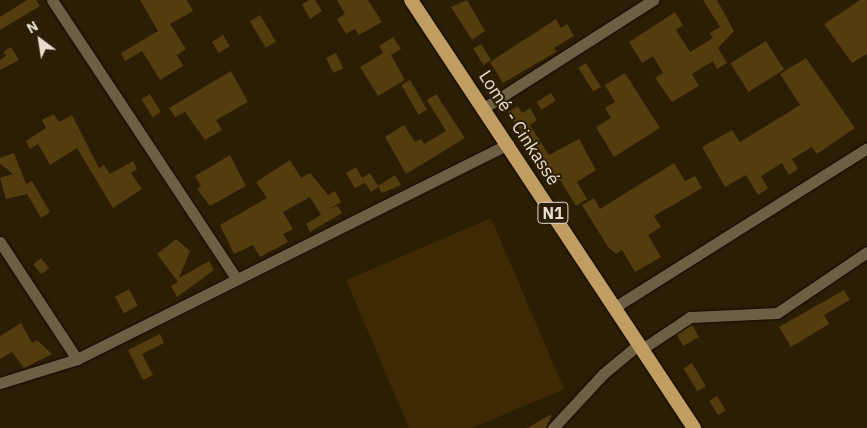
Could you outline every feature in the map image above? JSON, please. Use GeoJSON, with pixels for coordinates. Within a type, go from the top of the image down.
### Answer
{"type":"FeatureCollection","features":[{"type":"Feature","properties":{"kind":"highway","name":"Lomé - Cinkassé"},"geometry":{"type":"LineString","coordinates":[[411,0],[694,428]]}},
{"type":"Feature","properties":{"kind":"street"},"geometry":{"type":"LineString","coordinates":[[52,0],[237,279]]}},
{"type":"Feature","properties":{"kind":"street"},"geometry":{"type":"LineString","coordinates":[[484,108],[653,0]]}},
{"type":"Feature","properties":{"kind":"street"},"geometry":{"type":"LineString","coordinates":[[0,383],[77,359],[508,144]]}},
{"type":"Feature","properties":{"kind":"street"},"geometry":{"type":"LineString","coordinates":[[615,307],[867,148]]}},
{"type":"Feature","properties":{"kind":"street"},"geometry":{"type":"LineString","coordinates":[[0,242],[77,359]]}},
{"type":"Feature","properties":{"kind":"street"},"geometry":{"type":"LineString","coordinates":[[553,428],[603,374],[640,346],[690,316],[777,313],[867,252]]}},
{"type":"Feature","properties":{"kind":"shaded area"},"geometry":{"type":"Polygon","coordinates":[[[491,218],[564,389],[472,428],[409,428],[346,280],[491,218]]]}},
{"type":"Feature","properties":{"kind":"building"},"geometry":{"type":"Polygon","coordinates":[[[27,0],[36,0],[40,6],[0,30],[0,17],[27,0]]]}},
{"type":"Feature","properties":{"kind":"building"},"geometry":{"type":"Polygon","coordinates":[[[140,0],[187,0],[193,11],[170,24],[186,49],[177,55],[183,66],[160,80],[142,51],[125,61],[121,53],[158,31],[140,0]]]}},
{"type":"Feature","properties":{"kind":"building"},"geometry":{"type":"Polygon","coordinates":[[[309,0],[315,0],[322,11],[310,19],[302,4],[309,0]]]}},
{"type":"Feature","properties":{"kind":"building"},"geometry":{"type":"Polygon","coordinates":[[[337,0],[368,0],[382,22],[359,35],[355,29],[346,34],[337,19],[345,14],[337,0]]]}},
{"type":"Feature","properties":{"kind":"building"},"geometry":{"type":"Polygon","coordinates":[[[467,0],[485,31],[472,40],[451,7],[467,0]]]}},
{"type":"Feature","properties":{"kind":"building"},"geometry":{"type":"Polygon","coordinates":[[[703,0],[717,0],[734,31],[718,48],[727,63],[717,69],[713,61],[692,74],[699,86],[672,102],[655,78],[663,73],[653,56],[642,63],[629,42],[675,12],[683,25],[676,30],[690,52],[713,38],[710,33],[720,27],[703,0]]]}},
{"type":"Feature","properties":{"kind":"building"},"geometry":{"type":"Polygon","coordinates":[[[860,0],[867,0],[867,54],[852,63],[824,24],[860,0]]]}},
{"type":"Feature","properties":{"kind":"building"},"geometry":{"type":"Polygon","coordinates":[[[260,15],[276,42],[266,48],[250,21],[260,15]]]}},
{"type":"Feature","properties":{"kind":"building"},"geometry":{"type":"Polygon","coordinates":[[[556,19],[561,28],[567,24],[574,36],[554,48],[556,52],[503,83],[490,62],[556,19]]]}},
{"type":"Feature","properties":{"kind":"building"},"geometry":{"type":"Polygon","coordinates":[[[223,35],[230,46],[219,53],[212,42],[223,35]]]}},
{"type":"Feature","properties":{"kind":"building"},"geometry":{"type":"Polygon","coordinates":[[[393,37],[401,49],[391,55],[405,80],[378,96],[360,67],[383,53],[379,46],[393,37]]]}},
{"type":"Feature","properties":{"kind":"building"},"geometry":{"type":"Polygon","coordinates":[[[766,41],[784,70],[748,92],[730,63],[766,41]]]}},
{"type":"Feature","properties":{"kind":"building"},"geometry":{"type":"Polygon","coordinates":[[[481,44],[491,60],[483,65],[473,49],[481,44]]]}},
{"type":"Feature","properties":{"kind":"building"},"geometry":{"type":"Polygon","coordinates":[[[11,47],[19,60],[0,70],[0,60],[6,56],[3,52],[11,47]]]}},
{"type":"Feature","properties":{"kind":"building"},"geometry":{"type":"Polygon","coordinates":[[[336,53],[343,68],[333,73],[326,58],[336,53]]]}},
{"type":"Feature","properties":{"kind":"building"},"geometry":{"type":"Polygon","coordinates":[[[806,58],[855,128],[817,154],[812,147],[792,159],[798,169],[789,175],[782,163],[761,176],[768,188],[758,195],[746,175],[725,187],[702,147],[732,130],[740,142],[800,105],[780,74],[806,58]]]}},
{"type":"Feature","properties":{"kind":"building"},"geometry":{"type":"Polygon","coordinates":[[[586,63],[601,87],[593,92],[578,68],[586,63]]]}},
{"type":"Feature","properties":{"kind":"building"},"geometry":{"type":"Polygon","coordinates":[[[231,71],[248,102],[216,120],[222,130],[205,140],[185,112],[175,117],[169,108],[231,71]]]}},
{"type":"Feature","properties":{"kind":"building"},"geometry":{"type":"Polygon","coordinates":[[[625,73],[660,128],[614,157],[596,127],[611,118],[605,108],[615,102],[605,85],[625,73]]]}},
{"type":"Feature","properties":{"kind":"building"},"geometry":{"type":"Polygon","coordinates":[[[410,80],[427,109],[418,114],[401,85],[410,80]]]}},
{"type":"Feature","properties":{"kind":"building"},"geometry":{"type":"Polygon","coordinates":[[[551,93],[556,101],[541,110],[537,102],[551,93]]]}},
{"type":"Feature","properties":{"kind":"building"},"geometry":{"type":"Polygon","coordinates":[[[150,94],[161,112],[152,117],[141,99],[150,94]]]}},
{"type":"Feature","properties":{"kind":"building"},"geometry":{"type":"Polygon","coordinates":[[[436,94],[465,138],[406,174],[385,137],[404,125],[415,142],[421,139],[424,144],[446,131],[427,100],[436,94]]]}},
{"type":"Feature","properties":{"kind":"building"},"geometry":{"type":"Polygon","coordinates":[[[518,106],[522,113],[530,108],[537,120],[530,125],[549,155],[579,139],[596,170],[577,182],[587,199],[576,206],[560,180],[555,183],[508,112],[518,106]]]}},
{"type":"Feature","properties":{"kind":"building"},"geometry":{"type":"Polygon","coordinates":[[[54,114],[59,122],[72,115],[99,168],[104,165],[110,174],[133,161],[137,169],[131,173],[142,189],[113,208],[77,148],[50,165],[38,144],[30,149],[26,141],[46,128],[42,120],[54,114]]]}},
{"type":"Feature","properties":{"kind":"building"},"geometry":{"type":"Polygon","coordinates":[[[14,153],[26,184],[32,181],[50,212],[41,218],[27,194],[6,199],[0,178],[13,174],[0,164],[0,158],[14,153]]]}},
{"type":"Feature","properties":{"kind":"building"},"geometry":{"type":"Polygon","coordinates":[[[230,155],[246,186],[210,206],[197,189],[201,186],[195,176],[230,155]]]}},
{"type":"Feature","properties":{"kind":"building"},"geometry":{"type":"Polygon","coordinates":[[[290,160],[301,178],[310,173],[328,195],[335,191],[341,202],[331,208],[338,206],[342,213],[310,232],[306,224],[321,215],[310,197],[283,212],[293,229],[283,234],[288,242],[260,257],[253,245],[234,254],[220,225],[267,198],[256,182],[290,160]]]}},
{"type":"Feature","properties":{"kind":"building"},"geometry":{"type":"Polygon","coordinates":[[[674,163],[685,181],[695,176],[702,188],[654,216],[661,227],[648,235],[661,257],[635,272],[622,250],[616,254],[608,247],[582,205],[594,198],[600,209],[674,163]]]}},
{"type":"Feature","properties":{"kind":"building"},"geometry":{"type":"Polygon","coordinates":[[[356,167],[362,178],[370,173],[378,186],[395,175],[401,185],[382,193],[378,187],[371,192],[365,183],[355,188],[346,173],[356,167]]]}},
{"type":"Feature","properties":{"kind":"building"},"geometry":{"type":"Polygon","coordinates":[[[176,239],[190,251],[179,278],[209,261],[214,270],[177,297],[171,286],[178,282],[157,254],[176,239]]]}},
{"type":"Feature","properties":{"kind":"building"},"geometry":{"type":"Polygon","coordinates":[[[41,258],[49,268],[41,274],[33,264],[41,258]]]}},
{"type":"Feature","properties":{"kind":"building"},"geometry":{"type":"Polygon","coordinates":[[[129,289],[138,306],[124,313],[115,297],[129,289]]]}},
{"type":"Feature","properties":{"kind":"building"},"geometry":{"type":"Polygon","coordinates":[[[844,290],[850,300],[824,315],[829,324],[791,347],[779,327],[844,290]]]}},
{"type":"Feature","properties":{"kind":"building"},"geometry":{"type":"Polygon","coordinates":[[[21,323],[32,343],[37,340],[52,354],[24,368],[12,352],[0,359],[0,336],[21,323]]]}},
{"type":"Feature","properties":{"kind":"building"},"geometry":{"type":"Polygon","coordinates":[[[692,325],[699,337],[683,346],[676,334],[692,325]]]}},
{"type":"Feature","properties":{"kind":"building"},"geometry":{"type":"Polygon","coordinates":[[[160,334],[164,343],[142,354],[153,375],[143,380],[128,350],[160,334]]]}},
{"type":"Feature","properties":{"kind":"building"},"geometry":{"type":"Polygon","coordinates":[[[692,363],[706,386],[697,391],[683,368],[692,363]]]}},
{"type":"Feature","properties":{"kind":"building"},"geometry":{"type":"Polygon","coordinates":[[[717,396],[726,411],[718,415],[709,401],[717,396]]]}},
{"type":"Feature","properties":{"kind":"building"},"geometry":{"type":"Polygon","coordinates":[[[552,414],[546,428],[527,428],[552,414]]]}}]}
